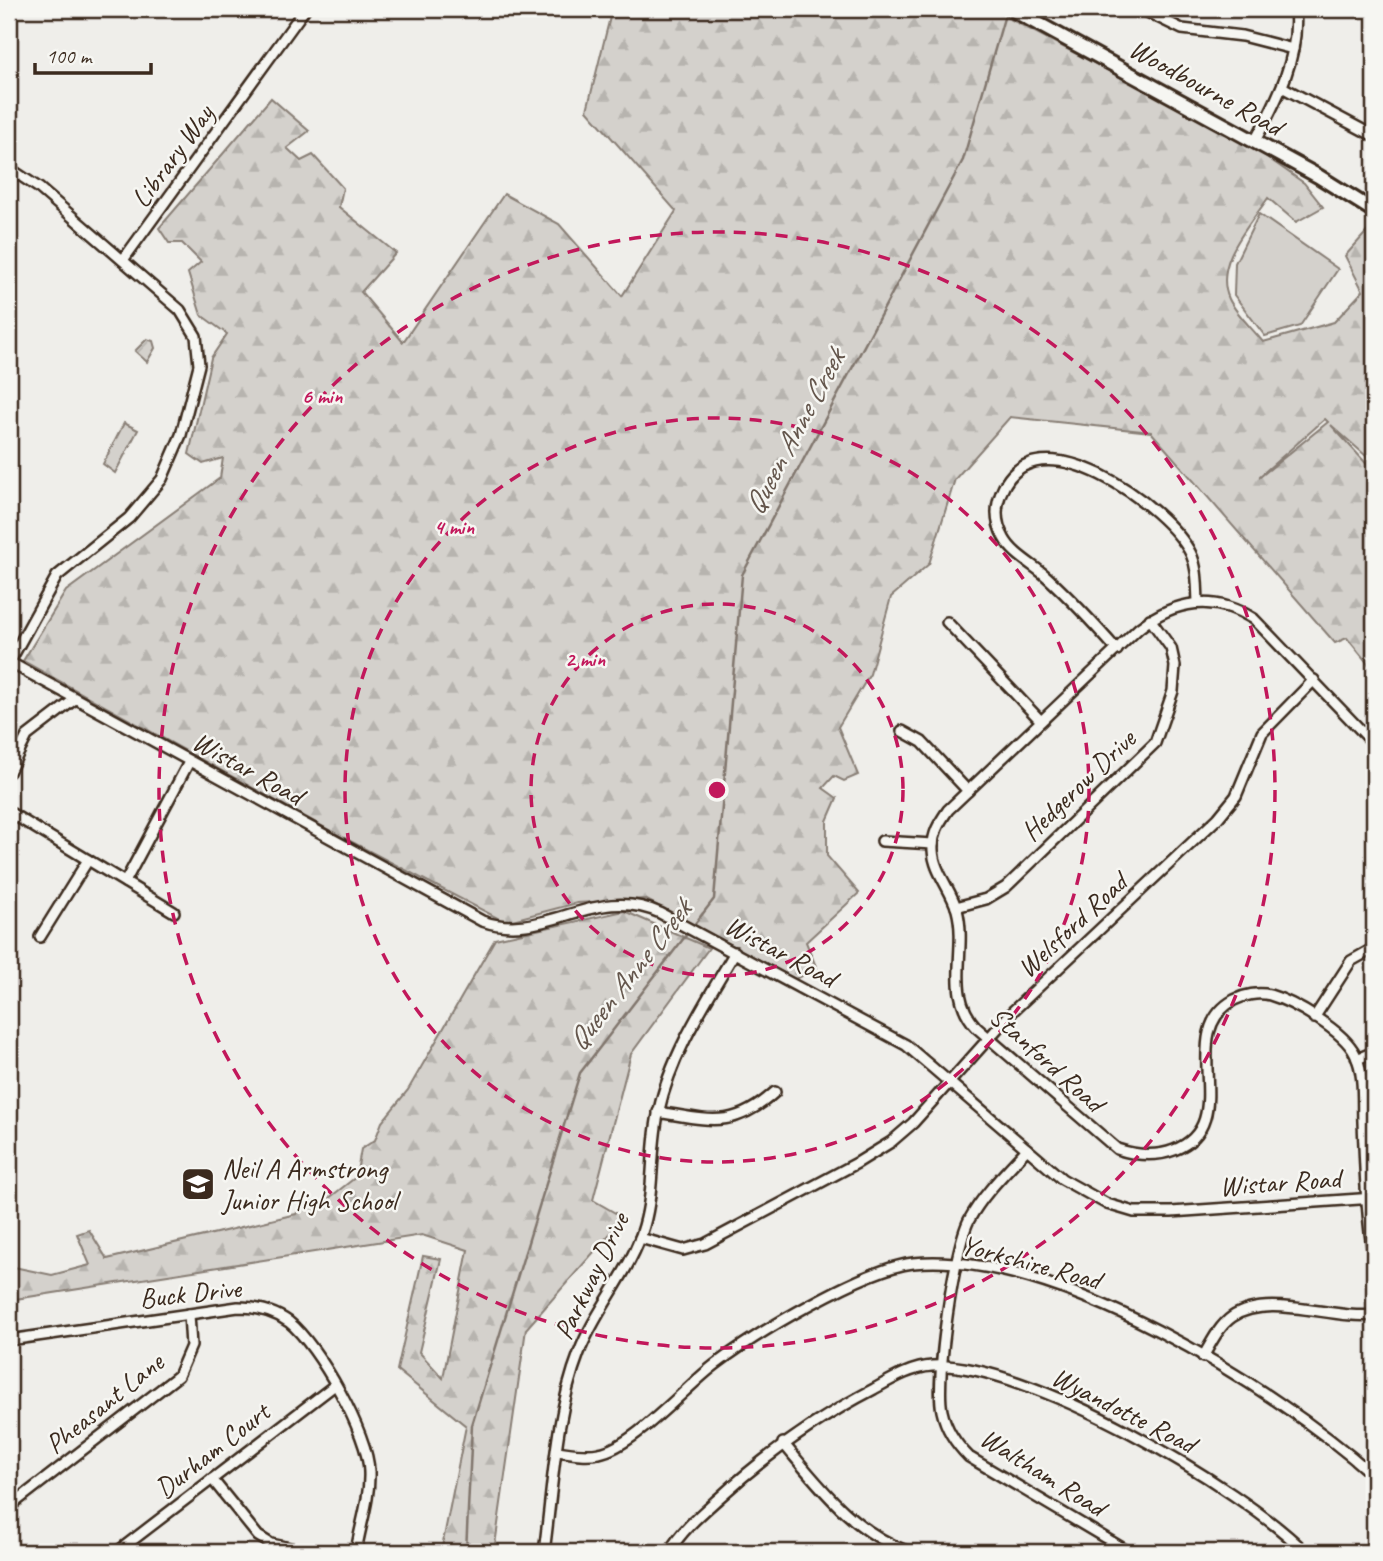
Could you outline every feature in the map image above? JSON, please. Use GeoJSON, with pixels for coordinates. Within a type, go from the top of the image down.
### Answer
{"type":"FeatureCollection","features":[{"type":"Feature","properties":{"kind":"main road","name":"Woodbourne Road"},"geometry":{"type":"LineString","coordinates":[[1016,11],[1255,141],[1374,211]]}},
{"type":"Feature","properties":{"kind":"street","name":"Library Way"},"geometry":{"type":"LineString","coordinates":[[123,260],[305,9]]}},
{"type":"Feature","properties":{"kind":"street"},"geometry":{"type":"LineString","coordinates":[[1142,9],[1182,29],[1242,36],[1293,50]]}},
{"type":"Feature","properties":{"kind":"street"},"geometry":{"type":"LineString","coordinates":[[1255,141],[1282,86],[1293,50],[1295,9]]}},
{"type":"Feature","properties":{"kind":"street"},"geometry":{"type":"LineString","coordinates":[[1282,86],[1374,136]]}},
{"type":"Feature","properties":{"kind":"street"},"geometry":{"type":"LineString","coordinates":[[9,168],[39,188],[180,310],[196,336],[198,372],[181,435],[162,479],[138,509],[57,576],[9,663]]}},
{"type":"Feature","properties":{"kind":"street"},"geometry":{"type":"LineString","coordinates":[[1117,650],[1049,579],[1014,550],[1003,537],[997,516],[998,500],[1005,484],[1020,468],[1041,460],[1069,462],[1143,500],[1182,540],[1192,556],[1198,601]]}},
{"type":"Feature","properties":{"kind":"street"},"geometry":{"type":"LineString","coordinates":[[882,841],[933,844],[939,822],[968,791],[1150,619],[1165,611],[1198,601],[1231,607],[1254,619],[1374,744]]}},
{"type":"Feature","properties":{"kind":"street","name":"Hedgerow Drive"},"geometry":{"type":"LineString","coordinates":[[956,907],[986,899],[1006,887],[1152,747],[1173,691],[1175,666],[1171,648],[1150,619]]}},
{"type":"Feature","properties":{"kind":"street"},"geometry":{"type":"LineString","coordinates":[[947,622],[1041,721]]}},
{"type":"Feature","properties":{"kind":"street","name":"Wistar Road"},"geometry":{"type":"LineString","coordinates":[[9,663],[453,906],[492,924],[528,926],[602,904],[623,903],[649,907],[888,1034],[1079,1191],[1134,1212],[1171,1212],[1371,1198]]}},
{"type":"Feature","properties":{"kind":"street","name":"Welsford Road"},"geometry":{"type":"LineString","coordinates":[[640,1238],[683,1250],[705,1244],[873,1154],[913,1123],[1014,1010],[1218,818],[1236,796],[1262,733],[1314,680]]}},
{"type":"Feature","properties":{"kind":"street"},"geometry":{"type":"LineString","coordinates":[[9,772],[27,736],[75,699]]}},
{"type":"Feature","properties":{"kind":"street"},"geometry":{"type":"LineString","coordinates":[[902,732],[922,742],[968,791]]}},
{"type":"Feature","properties":{"kind":"street"},"geometry":{"type":"LineString","coordinates":[[125,882],[189,762]]}},
{"type":"Feature","properties":{"kind":"street"},"geometry":{"type":"LineString","coordinates":[[9,812],[174,912]]}},
{"type":"Feature","properties":{"kind":"street","name":"Stanford Road"},"geometry":{"type":"LineString","coordinates":[[933,844],[938,871],[956,907],[960,936],[957,982],[960,1001],[972,1023],[1112,1146],[1129,1153],[1150,1154],[1182,1146],[1204,1124],[1209,1103],[1206,1038],[1210,1024],[1223,1008],[1247,995],[1265,994],[1282,999],[1347,1041],[1357,1059]]}},
{"type":"Feature","properties":{"kind":"street"},"geometry":{"type":"LineString","coordinates":[[40,937],[88,860]]}},
{"type":"Feature","properties":{"kind":"street"},"geometry":{"type":"LineString","coordinates":[[1314,1018],[1343,970],[1358,955],[1374,948]]}},
{"type":"Feature","properties":{"kind":"street","name":"Parkway Drive"},"geometry":{"type":"LineString","coordinates":[[544,1552],[557,1451],[578,1354],[590,1326],[640,1238],[650,1200],[658,1112],[673,1066],[736,952]]}},
{"type":"Feature","properties":{"kind":"street"},"geometry":{"type":"LineString","coordinates":[[1374,1052],[1357,1059],[1371,1198],[1374,1260]]}},
{"type":"Feature","properties":{"kind":"street"},"geometry":{"type":"LineString","coordinates":[[658,1112],[710,1121],[732,1120],[749,1113],[775,1092]]}},
{"type":"Feature","properties":{"kind":"street"},"geometry":{"type":"LineString","coordinates":[[1364,1139],[1374,1138]]}},
{"type":"Feature","properties":{"kind":"street","name":"Waltham Road"},"geometry":{"type":"LineString","coordinates":[[1027,1149],[975,1210],[965,1230],[942,1366],[942,1411],[950,1433],[964,1452],[1129,1552]]}},
{"type":"Feature","properties":{"kind":"street","name":"Yorkshire Road"},"geometry":{"type":"LineString","coordinates":[[557,1451],[598,1454],[622,1444],[737,1348],[862,1279],[912,1264],[958,1263],[1026,1278],[1108,1306],[1203,1357],[1314,1425],[1374,1476]]}},
{"type":"Feature","properties":{"kind":"street","name":"Buck Drive"},"geometry":{"type":"LineString","coordinates":[[9,1340],[250,1307],[276,1315],[303,1337],[358,1426],[368,1456],[368,1488],[356,1552]]}},
{"type":"Feature","properties":{"kind":"street"},"geometry":{"type":"LineString","coordinates":[[1203,1357],[1222,1326],[1233,1317],[1252,1310],[1289,1308],[1347,1316],[1374,1315]]}},
{"type":"Feature","properties":{"kind":"street","name":"Pheasant Lane"},"geometry":{"type":"LineString","coordinates":[[9,1507],[177,1376],[191,1346],[188,1314]]}},
{"type":"Feature","properties":{"kind":"street","name":"Wyandotte Road"},"geometry":{"type":"LineString","coordinates":[[671,1549],[691,1522],[783,1443],[816,1420],[890,1380],[919,1368],[942,1366],[1018,1383],[1084,1408],[1236,1496],[1283,1531],[1305,1552]]}},
{"type":"Feature","properties":{"kind":"street","name":"Durham Court"},"geometry":{"type":"LineString","coordinates":[[117,1552],[335,1385]]}},
{"type":"Feature","properties":{"kind":"street"},"geometry":{"type":"LineString","coordinates":[[783,1443],[848,1517],[874,1536],[909,1552]]}},
{"type":"Feature","properties":{"kind":"street"},"geometry":{"type":"LineString","coordinates":[[212,1479],[258,1536],[271,1544],[310,1552]]}},
{"type":"Feature","properties":{"kind":"street"},"geometry":{"type":"LineString","coordinates":[[671,1549],[683,1552]]}},
{"type":"Feature","properties":{"kind":"green space"},"geometry":{"type":"Polygon","coordinates":[[[612,9],[991,9],[1251,146],[1304,183],[1323,207],[1296,222],[1268,198],[1243,233],[1229,259],[1225,285],[1229,299],[1263,342],[1334,322],[1363,291],[1345,256],[1372,226],[1374,227],[1374,409],[1368,421],[1374,463],[1331,425],[1374,472],[1374,671],[1347,638],[1335,643],[1151,432],[1010,417],[955,479],[929,564],[891,597],[870,674],[838,727],[858,775],[844,781],[834,776],[823,788],[837,798],[827,821],[827,856],[859,893],[806,942],[817,969],[795,979],[645,899],[577,903],[505,922],[327,829],[23,661],[66,591],[220,478],[223,458],[203,464],[189,454],[211,358],[227,334],[201,315],[188,273],[201,262],[182,243],[169,243],[159,228],[271,98],[309,131],[287,148],[301,161],[313,155],[343,188],[339,207],[396,253],[361,292],[403,342],[504,194],[559,224],[622,296],[676,211],[587,110],[612,9]],[[1325,419],[1260,477],[1328,422],[1325,419]]]}},
{"type":"Feature","properties":{"kind":"green space"},"geometry":{"type":"Polygon","coordinates":[[[1259,214],[1338,269],[1300,326],[1265,336],[1234,295],[1235,263],[1259,214]]]}},
{"type":"Feature","properties":{"kind":"green space"},"geometry":{"type":"Polygon","coordinates":[[[147,339],[153,341],[155,348],[147,362],[135,351],[147,339]]]}},
{"type":"Feature","properties":{"kind":"green space"},"geometry":{"type":"Polygon","coordinates":[[[124,423],[138,430],[115,473],[103,464],[124,423]]]}},
{"type":"Feature","properties":{"kind":"green space"},"geometry":{"type":"Polygon","coordinates":[[[624,911],[709,948],[631,1054],[593,1200],[624,1218],[526,1329],[494,1552],[441,1552],[466,1426],[397,1370],[423,1256],[441,1259],[419,1352],[443,1378],[468,1250],[422,1235],[9,1300],[9,1266],[52,1275],[90,1265],[77,1234],[89,1230],[107,1259],[296,1214],[306,1200],[324,1202],[356,1177],[361,1149],[375,1140],[382,1122],[408,1090],[495,939],[624,911]]]}},
{"type":"Feature","properties":{"kind":"waterway","name":"Queen Anne Creek"},"geometry":{"type":"LineString","coordinates":[[466,1552],[472,1425],[580,1073],[714,899],[742,575],[963,160],[1006,11]]}},
{"type":"Feature","properties":{"kind":"place","name":"Neil A Armstrong Junior High School"},"geometry":{"type":"Point","coordinates":[198,1184]}}]}
